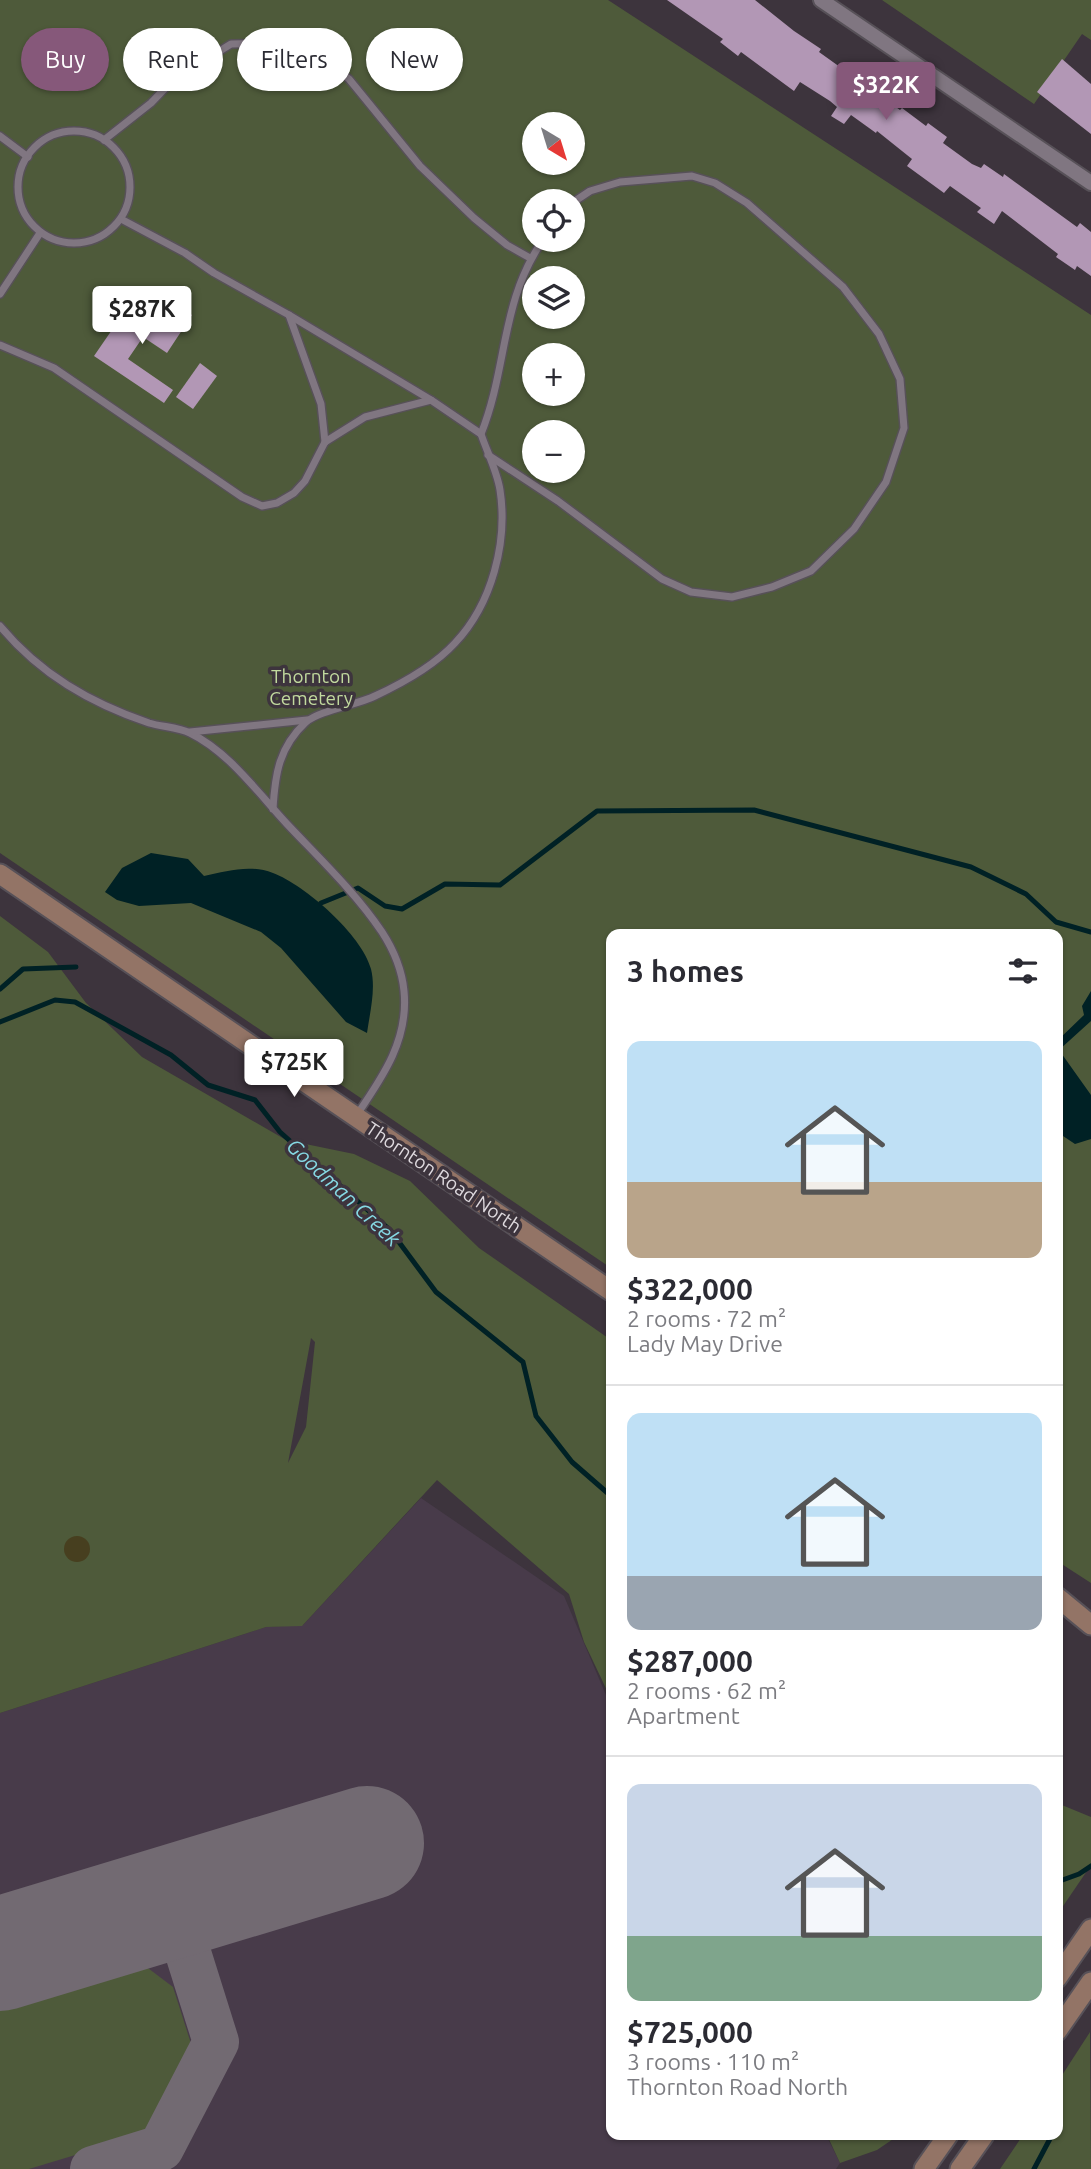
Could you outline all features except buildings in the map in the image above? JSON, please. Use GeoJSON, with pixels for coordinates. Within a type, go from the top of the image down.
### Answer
{"type":"FeatureCollection","features":[{"type":"Feature","properties":{"kind":"main road","name":"Thornton Road North"},"geometry":{"type":"LineString","coordinates":[[0,874],[606,1287]]}},
{"type":"Feature","properties":{"kind":"main road"},"geometry":{"type":"LineString","coordinates":[[1063,1602],[1091,1625]]}},
{"type":"Feature","properties":{"kind":"main road"},"geometry":{"type":"LineString","coordinates":[[1063,1969],[1091,1929]]}},
{"type":"Feature","properties":{"kind":"main road"},"geometry":{"type":"LineString","coordinates":[[1063,2022],[1091,1982]]}},
{"type":"Feature","properties":{"kind":"main road"},"geometry":{"type":"LineString","coordinates":[[924,2169],[944,2140]]}},
{"type":"Feature","properties":{"kind":"main road"},"geometry":{"type":"LineString","coordinates":[[960,2169],[980,2140]]}},
{"type":"Feature","properties":{"kind":"street"},"geometry":{"type":"LineString","coordinates":[[821,0],[1091,183]]}},
{"type":"Feature","properties":{"kind":"lane"},"geometry":{"type":"LineString","coordinates":[[103,140],[151,103],[173,80],[231,44],[289,43],[319,56],[349,79],[435,181],[499,238],[530,258]]}},
{"type":"Feature","properties":{"kind":"lane"},"geometry":{"type":"LineString","coordinates":[[78,131],[103,140],[122,157],[127,167],[131,186],[128,206],[121,219],[105,234],[93,240],[66,243],[40,233],[25,215],[18,187],[28,156],[47,139],[65,132],[78,131]]}},
{"type":"Feature","properties":{"kind":"lane"},"geometry":{"type":"LineString","coordinates":[[0,136],[28,156]]}},
{"type":"Feature","properties":{"kind":"lane"},"geometry":{"type":"LineString","coordinates":[[488,455],[558,501],[663,579],[691,592],[732,597],[772,587],[811,571],[854,528],[886,482],[904,428],[900,379],[879,334],[843,287],[747,203],[715,183],[692,176],[620,182],[585,195]]}},
{"type":"Feature","properties":{"kind":"lane"},"geometry":{"type":"LineString","coordinates":[[0,626],[20,650],[72,690],[151,724],[189,732],[307,720],[373,697],[436,660],[455,643],[471,623],[492,579],[502,535],[500,488],[481,434],[289,315],[214,273],[185,253],[121,219]]}},
{"type":"Feature","properties":{"kind":"lane"},"geometry":{"type":"LineString","coordinates":[[0,294],[40,233]]}},
{"type":"Feature","properties":{"kind":"lane"},"geometry":{"type":"LineString","coordinates":[[481,434],[492,406],[511,304],[534,252]]}},
{"type":"Feature","properties":{"kind":"lane"},"geometry":{"type":"LineString","coordinates":[[0,345],[54,368],[242,497],[262,506],[277,503],[294,493],[314,466],[325,442],[320,404],[289,315]]}},
{"type":"Feature","properties":{"kind":"lane"},"geometry":{"type":"LineString","coordinates":[[325,442],[365,417],[430,400]]}},
{"type":"Feature","properties":{"kind":"lane"},"geometry":{"type":"LineString","coordinates":[[273,808],[279,760],[286,746],[307,720]]}},
{"type":"Feature","properties":{"kind":"lane"},"geometry":{"type":"LineString","coordinates":[[189,732],[239,771],[358,900],[383,934],[398,962],[404,989],[405,1020],[396,1049],[384,1074],[355,1117]]}},
{"type":"Feature","properties":{"kind":"shaded area"},"geometry":{"type":"Polygon","coordinates":[[[421,1498],[564,1596],[606,1695],[606,2140],[828,2140],[840,2163],[836,2169],[0,2169],[0,1713],[266,1627],[303,1625],[421,1498]]]}},
{"type":"Feature","properties":{"kind":"green space","name":"Thornton Cemetery"},"geometry":{"type":"Polygon","coordinates":[[[0,0],[608,0],[1091,315],[1091,1583],[1063,1565],[1063,929],[606,929],[606,1265],[0,853],[0,0]]]}},
{"type":"Feature","properties":{"kind":"green space"},"geometry":{"type":"Polygon","coordinates":[[[882,0],[1091,0],[1091,40],[1082,34],[1034,104],[882,0]]]}},
{"type":"Feature","properties":{"kind":"green space"},"geometry":{"type":"Polygon","coordinates":[[[0,916],[48,952],[86,1003],[142,1057],[286,1140],[354,1154],[410,1181],[479,1248],[606,1337],[606,1688],[584,1642],[569,1594],[437,1480],[302,1626],[266,1627],[0,1713],[0,916]],[[311,1338],[288,1463],[306,1427],[315,1342],[311,1338]]]}},
{"type":"Feature","properties":{"kind":"green space"},"geometry":{"type":"Polygon","coordinates":[[[1063,1805],[1091,1817],[1091,1865],[1063,1906],[1063,1805]]]}},
{"type":"Feature","properties":{"kind":"green space"},"geometry":{"type":"Polygon","coordinates":[[[132,1956],[173,1987],[194,2053],[148,2133],[29,2169],[0,2169],[0,1997],[132,1956]]]}},
{"type":"Feature","properties":{"kind":"green space"},"geometry":{"type":"Polygon","coordinates":[[[1090,2032],[1091,2169],[1000,2169],[1020,2140],[1063,2140],[1063,2074],[1090,2032]]]}},
{"type":"Feature","properties":{"kind":"green space"},"geometry":{"type":"Polygon","coordinates":[[[829,2140],[892,2140],[877,2150],[840,2163],[829,2140]]]}},
{"type":"Feature","properties":{"kind":"sand"},"geometry":{"type":"Polygon","coordinates":[[[77,1536],[86,1540],[90,1549],[86,1558],[77,1562],[68,1558],[64,1549],[68,1540],[77,1536]]]}},
{"type":"Feature","properties":{"kind":"water"},"geometry":{"type":"Polygon","coordinates":[[[151,853],[188,859],[204,876],[238,869],[264,870],[286,879],[316,900],[356,941],[371,969],[373,993],[367,1033],[346,1022],[281,948],[261,932],[191,903],[139,906],[117,900],[105,892],[122,868],[151,853]]]}},
{"type":"Feature","properties":{"kind":"water"},"geometry":{"type":"Polygon","coordinates":[[[1091,991],[1091,1021],[1063,1046],[1063,1035],[1084,1015],[1082,1006],[1091,991]]]}},
{"type":"Feature","properties":{"kind":"water"},"geometry":{"type":"Polygon","coordinates":[[[1063,1056],[1091,1095],[1091,1139],[1075,1144],[1063,1136],[1063,1056]]]}},
{"type":"Feature","properties":{"kind":"waterway"},"geometry":{"type":"LineString","coordinates":[[321,903],[358,888],[385,906],[402,909],[445,884],[500,885],[597,811],[754,810],[971,867],[1026,894],[1056,922],[1091,932]]}},
{"type":"Feature","properties":{"kind":"waterway"},"geometry":{"type":"LineString","coordinates":[[0,989],[23,969],[76,967]]}},
{"type":"Feature","properties":{"kind":"waterway","name":"Goodman Creek"},"geometry":{"type":"LineString","coordinates":[[0,1022],[55,1000],[75,1002],[171,1055],[208,1085],[255,1100],[280,1132],[390,1230],[436,1292],[523,1362],[536,1416],[572,1462],[606,1492]]}},
{"type":"Feature","properties":{"kind":"waterway"},"geometry":{"type":"LineString","coordinates":[[1063,1880],[1091,1866]]}},
{"type":"Feature","properties":{"kind":"waterway","name":"Goodman Creek"},"geometry":{"type":"LineString","coordinates":[[1034,2169],[1049,2140]]}},
{"type":"Feature","properties":{"kind":"taxiway"},"geometry":{"type":"LineString","coordinates":[[93,2169],[161,2148],[216,2042],[172,1902]]}},
{"type":"Feature","properties":{"kind":"runway"},"geometry":{"type":"LineString","coordinates":[[0,1954],[367,1843]]}}]}
